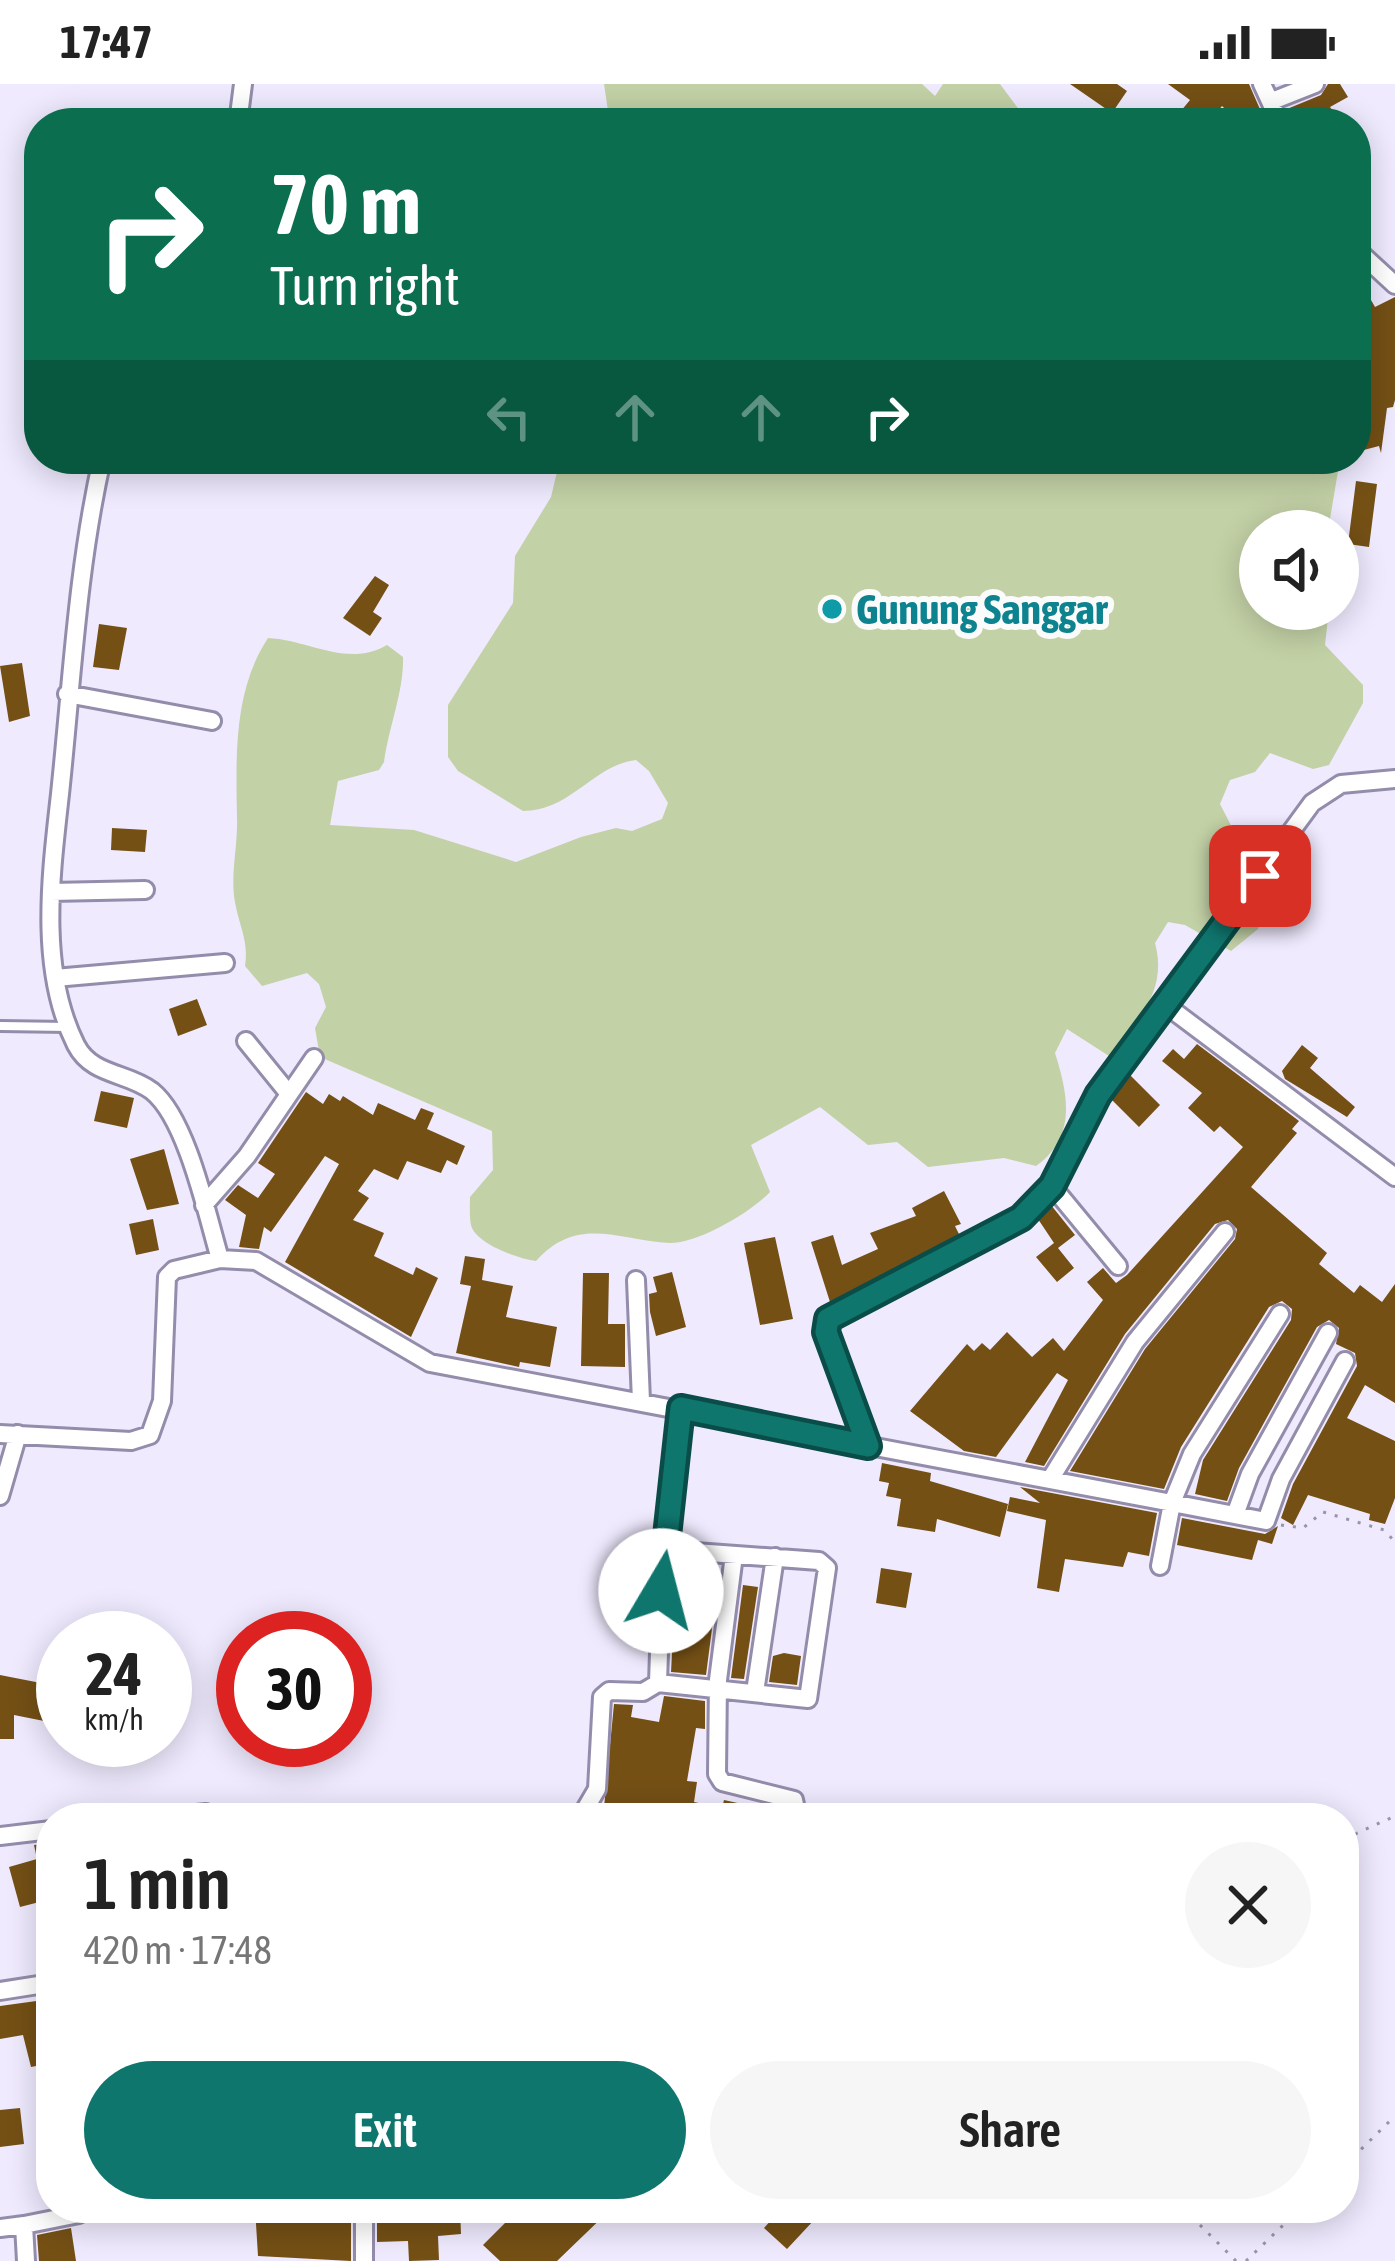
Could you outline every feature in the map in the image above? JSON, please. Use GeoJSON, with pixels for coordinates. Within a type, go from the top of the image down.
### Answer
{"type":"FeatureCollection","features":[{"type":"Feature","properties":{"kind":"street"},"geometry":{"type":"LineString","coordinates":[[1262,84],[1275,108]]}},
{"type":"Feature","properties":{"kind":"street"},"geometry":{"type":"LineString","coordinates":[[1273,101],[1315,84]]}},
{"type":"Feature","properties":{"kind":"street"},"geometry":{"type":"LineString","coordinates":[[1371,263],[1395,285]]}},
{"type":"Feature","properties":{"kind":"street"},"geometry":{"type":"LineString","coordinates":[[99,474],[79,583],[67,694],[51,892],[55,978],[69,1027],[93,1065],[158,1096],[173,1120],[220,1258]]}},
{"type":"Feature","properties":{"kind":"street"},"geometry":{"type":"LineString","coordinates":[[67,694],[212,722]]}},
{"type":"Feature","properties":{"kind":"street"},"geometry":{"type":"LineString","coordinates":[[868,1446],[826,1332],[828,1319],[1021,1218],[1052,1186],[1098,1095],[1321,793],[1341,784],[1395,779]]}},
{"type":"Feature","properties":{"kind":"street"},"geometry":{"type":"LineString","coordinates":[[51,892],[145,890]]}},
{"type":"Feature","properties":{"kind":"street"},"geometry":{"type":"LineString","coordinates":[[55,978],[225,963]]}},
{"type":"Feature","properties":{"kind":"street"},"geometry":{"type":"LineString","coordinates":[[1163,1004],[1395,1177]]}},
{"type":"Feature","properties":{"kind":"street"},"geometry":{"type":"LineString","coordinates":[[246,1041],[290,1094]]}},
{"type":"Feature","properties":{"kind":"street"},"geometry":{"type":"LineString","coordinates":[[204,1205],[248,1156],[314,1058]]}},
{"type":"Feature","properties":{"kind":"street"},"geometry":{"type":"LineString","coordinates":[[1052,1186],[1118,1266]]}},
{"type":"Feature","properties":{"kind":"street"},"geometry":{"type":"LineString","coordinates":[[1051,1478],[1135,1342],[1225,1232]]}},
{"type":"Feature","properties":{"kind":"street"},"geometry":{"type":"LineString","coordinates":[[0,1496],[9,1434],[131,1441],[150,1435],[163,1401],[164,1282],[174,1270],[220,1258],[256,1261],[276,1270],[430,1363],[1266,1521],[1281,1479],[1345,1361]]}},
{"type":"Feature","properties":{"kind":"street"},"geometry":{"type":"LineString","coordinates":[[636,1280],[641,1402]]}},
{"type":"Feature","properties":{"kind":"street"},"geometry":{"type":"LineString","coordinates":[[1160,1566],[1172,1503],[1192,1454],[1280,1314]]}},
{"type":"Feature","properties":{"kind":"street"},"geometry":{"type":"LineString","coordinates":[[1235,1516],[1250,1474],[1328,1333]]}},
{"type":"Feature","properties":{"kind":"street"},"geometry":{"type":"LineString","coordinates":[[658,1683],[681,1408]]}},
{"type":"Feature","properties":{"kind":"street"},"geometry":{"type":"LineString","coordinates":[[591,1803],[599,1775],[602,1697],[609,1691],[643,1692],[658,1683],[805,1700],[812,1693],[826,1564],[668,1550]]}},
{"type":"Feature","properties":{"kind":"street"},"geometry":{"type":"LineString","coordinates":[[734,1556],[718,1777],[794,1803]]}},
{"type":"Feature","properties":{"kind":"street"},"geometry":{"type":"LineString","coordinates":[[755,1693],[775,1557]]}},
{"type":"Feature","properties":{"kind":"street"},"geometry":{"type":"LineString","coordinates":[[0,1836],[36,1832]]}},
{"type":"Feature","properties":{"kind":"street"},"geometry":{"type":"LineString","coordinates":[[0,1991],[36,1985]]}},
{"type":"Feature","properties":{"kind":"street"},"geometry":{"type":"LineString","coordinates":[[0,2228],[36,2223]]}},
{"type":"Feature","properties":{"kind":"street"},"geometry":{"type":"LineString","coordinates":[[364,2223],[364,2261]]}},
{"type":"Feature","properties":{"kind":"street"},"geometry":{"type":"LineString","coordinates":[[24,2225],[26,2261]]}},
{"type":"Feature","properties":{"kind":"lane"},"geometry":{"type":"LineString","coordinates":[[0,1026],[69,1027]]}},
{"type":"Feature","properties":{"kind":"path"},"geometry":{"type":"LineString","coordinates":[[1266,1521],[1300,1529],[1323,1512],[1384,1529],[1395,1542]]}},
{"type":"Feature","properties":{"kind":"path"},"geometry":{"type":"LineString","coordinates":[[1359,1832],[1395,1816]]}},
{"type":"Feature","properties":{"kind":"path"},"geometry":{"type":"LineString","coordinates":[[1359,2151],[1395,2116]]}},
{"type":"Feature","properties":{"kind":"path"},"geometry":{"type":"LineString","coordinates":[[1198,2223],[1236,2261]]}},
{"type":"Feature","properties":{"kind":"path"},"geometry":{"type":"LineString","coordinates":[[1246,2261],[1285,2223]]}},
{"type":"Feature","properties":{"kind":"green space"},"geometry":{"type":"Polygon","coordinates":[[[604,84],[922,84],[935,96],[943,84],[1000,84],[1018,108],[608,108],[604,84]]]}},
{"type":"Feature","properties":{"kind":"green space"},"geometry":{"type":"Polygon","coordinates":[[[556,474],[1338,474],[1332,510],[1239,510],[1239,630],[1327,630],[1325,645],[1363,685],[1363,703],[1329,765],[1313,769],[1270,753],[1255,772],[1230,780],[1220,804],[1240,843],[1252,853],[1240,884],[1262,913],[1258,929],[1231,951],[1185,925],[1168,922],[1155,943],[1154,991],[1109,1056],[1067,1029],[1055,1053],[1066,1100],[1063,1129],[1049,1155],[1036,1166],[1004,1158],[928,1167],[897,1142],[868,1145],[820,1107],[751,1145],[770,1192],[724,1225],[670,1243],[584,1234],[552,1247],[536,1261],[529,1260],[491,1245],[471,1225],[470,1197],[493,1170],[492,1131],[320,1057],[315,1028],[326,1007],[319,984],[307,973],[262,986],[245,966],[245,941],[234,892],[237,749],[243,702],[268,638],[358,654],[387,645],[403,657],[384,762],[379,770],[338,781],[330,825],[414,830],[516,862],[581,837],[616,828],[632,831],[662,819],[668,803],[649,771],[636,760],[607,770],[555,804],[523,811],[458,771],[448,757],[448,705],[513,603],[515,556],[551,497],[556,474]]]}},
{"type":"Feature","properties":{"kind":"building"},"geometry":{"type":"Polygon","coordinates":[[[1070,84],[1117,84],[1127,91],[1115,108],[1105,108],[1070,84]]]}},
{"type":"Feature","properties":{"kind":"building"},"geometry":{"type":"Polygon","coordinates":[[[1168,84],[1249,84],[1259,108],[1183,108],[1190,100],[1168,84]]]}},
{"type":"Feature","properties":{"kind":"building"},"geometry":{"type":"Polygon","coordinates":[[[1328,84],[1340,84],[1348,97],[1331,108],[1289,108],[1321,95],[1328,84]]]}},
{"type":"Feature","properties":{"kind":"building"},"geometry":{"type":"Polygon","coordinates":[[[1395,297],[1395,400],[1387,408],[1381,453],[1379,446],[1371,448],[1371,300],[1375,307],[1395,297]]]}},
{"type":"Feature","properties":{"kind":"building"},"geometry":{"type":"Polygon","coordinates":[[[1356,481],[1377,484],[1369,547],[1359,546],[1359,510],[1352,510],[1356,481]]]}},
{"type":"Feature","properties":{"kind":"building"},"geometry":{"type":"Polygon","coordinates":[[[375,576],[389,585],[373,612],[382,618],[370,636],[343,618],[375,576]]]}},
{"type":"Feature","properties":{"kind":"building"},"geometry":{"type":"Polygon","coordinates":[[[99,624],[127,628],[119,670],[93,667],[99,624]]]}},
{"type":"Feature","properties":{"kind":"building"},"geometry":{"type":"Polygon","coordinates":[[[22,663],[30,716],[9,722],[0,666],[22,663]]]}},
{"type":"Feature","properties":{"kind":"building"},"geometry":{"type":"Polygon","coordinates":[[[112,828],[147,830],[145,852],[111,850],[112,828]]]}},
{"type":"Feature","properties":{"kind":"building"},"geometry":{"type":"Polygon","coordinates":[[[197,999],[207,1025],[178,1036],[169,1009],[197,999]]]}},
{"type":"Feature","properties":{"kind":"building"},"geometry":{"type":"Polygon","coordinates":[[[1197,1044],[1299,1121],[1292,1129],[1297,1133],[1251,1187],[1327,1253],[1319,1264],[1354,1293],[1360,1285],[1382,1302],[1395,1284],[1395,1403],[1365,1385],[1347,1418],[1395,1441],[1395,1498],[1385,1524],[1369,1520],[1370,1514],[1308,1495],[1293,1525],[1281,1518],[1293,1484],[1357,1366],[1355,1353],[1336,1344],[1339,1328],[1329,1320],[1317,1327],[1239,1468],[1227,1501],[1195,1494],[1203,1460],[1291,1320],[1292,1309],[1282,1301],[1269,1307],[1181,1447],[1164,1489],[1070,1471],[1145,1349],[1235,1239],[1237,1229],[1228,1220],[1215,1224],[1125,1334],[1044,1466],[1025,1462],[1068,1380],[1057,1373],[996,1457],[964,1451],[910,1411],[967,1344],[974,1351],[982,1343],[990,1350],[1007,1332],[1032,1357],[1053,1338],[1064,1351],[1103,1300],[1087,1282],[1103,1268],[1116,1283],[1127,1275],[1243,1147],[1220,1126],[1214,1132],[1188,1108],[1202,1093],[1162,1061],[1173,1049],[1184,1059],[1197,1044]]]}},
{"type":"Feature","properties":{"kind":"building"},"geometry":{"type":"Polygon","coordinates":[[[1302,1045],[1318,1058],[1310,1068],[1355,1107],[1347,1117],[1285,1079],[1282,1071],[1302,1045]]]}},
{"type":"Feature","properties":{"kind":"building"},"geometry":{"type":"Polygon","coordinates":[[[1129,1074],[1160,1105],[1139,1127],[1111,1099],[1129,1074]]]}},
{"type":"Feature","properties":{"kind":"building"},"geometry":{"type":"Polygon","coordinates":[[[101,1091],[134,1098],[127,1128],[94,1121],[101,1091]]]}},
{"type":"Feature","properties":{"kind":"building"},"geometry":{"type":"Polygon","coordinates":[[[306,1092],[323,1104],[329,1094],[340,1101],[343,1096],[373,1115],[378,1103],[415,1120],[421,1108],[434,1113],[427,1129],[465,1146],[457,1165],[447,1160],[441,1173],[407,1161],[398,1180],[374,1169],[358,1191],[369,1198],[353,1220],[384,1233],[374,1256],[413,1275],[416,1267],[438,1278],[411,1337],[285,1262],[339,1164],[325,1156],[271,1232],[264,1227],[259,1249],[239,1247],[246,1215],[225,1200],[238,1185],[258,1198],[275,1174],[258,1163],[306,1092]]]}},
{"type":"Feature","properties":{"kind":"building"},"geometry":{"type":"Polygon","coordinates":[[[164,1149],[179,1204],[147,1210],[130,1159],[164,1149]]]}},
{"type":"Feature","properties":{"kind":"building"},"geometry":{"type":"Polygon","coordinates":[[[944,1191],[961,1224],[955,1226],[960,1236],[830,1302],[811,1242],[833,1235],[842,1265],[878,1249],[870,1233],[916,1216],[912,1208],[944,1191]]]}},
{"type":"Feature","properties":{"kind":"building"},"geometry":{"type":"Polygon","coordinates":[[[1051,1205],[1075,1235],[1058,1248],[1074,1268],[1057,1282],[1036,1257],[1054,1243],[1038,1219],[1051,1205]]]}},
{"type":"Feature","properties":{"kind":"building"},"geometry":{"type":"Polygon","coordinates":[[[153,1219],[159,1250],[136,1255],[129,1224],[153,1219]]]}},
{"type":"Feature","properties":{"kind":"building"},"geometry":{"type":"Polygon","coordinates":[[[775,1237],[793,1319],[760,1325],[744,1243],[775,1237]]]}},
{"type":"Feature","properties":{"kind":"building"},"geometry":{"type":"Polygon","coordinates":[[[465,1256],[485,1259],[482,1280],[513,1286],[506,1317],[557,1327],[550,1367],[520,1362],[519,1367],[456,1353],[471,1286],[460,1284],[465,1256]]]}},
{"type":"Feature","properties":{"kind":"building"},"geometry":{"type":"Polygon","coordinates":[[[672,1272],[686,1327],[656,1336],[649,1294],[657,1292],[653,1277],[672,1272]]]}},
{"type":"Feature","properties":{"kind":"building"},"geometry":{"type":"Polygon","coordinates":[[[583,1273],[609,1273],[608,1324],[625,1324],[625,1367],[581,1366],[583,1273]]]}},
{"type":"Feature","properties":{"kind":"building"},"geometry":{"type":"Polygon","coordinates":[[[882,1463],[931,1473],[930,1481],[1008,1504],[1000,1537],[937,1519],[935,1532],[897,1526],[901,1499],[886,1496],[889,1483],[879,1481],[882,1463]]]}},
{"type":"Feature","properties":{"kind":"building"},"geometry":{"type":"Polygon","coordinates":[[[1020,1487],[1157,1513],[1149,1556],[1128,1552],[1123,1567],[1065,1559],[1059,1592],[1037,1588],[1046,1520],[1007,1511],[1010,1497],[1040,1503],[1020,1487]]]}},
{"type":"Feature","properties":{"kind":"building"},"geometry":{"type":"Polygon","coordinates":[[[1182,1518],[1265,1534],[1278,1526],[1272,1544],[1258,1540],[1252,1560],[1177,1545],[1182,1518]]]}},
{"type":"Feature","properties":{"kind":"building"},"geometry":{"type":"Polygon","coordinates":[[[677,1563],[704,1565],[698,1620],[713,1621],[706,1675],[671,1672],[677,1563]]]}},
{"type":"Feature","properties":{"kind":"building"},"geometry":{"type":"Polygon","coordinates":[[[881,1568],[912,1573],[906,1608],[876,1603],[881,1568]]]}},
{"type":"Feature","properties":{"kind":"building"},"geometry":{"type":"Polygon","coordinates":[[[743,1585],[758,1587],[744,1679],[731,1678],[743,1585]]]}},
{"type":"Feature","properties":{"kind":"building"},"geometry":{"type":"Polygon","coordinates":[[[773,1656],[801,1656],[797,1685],[769,1682],[773,1656]]]}},
{"type":"Feature","properties":{"kind":"building"},"geometry":{"type":"Polygon","coordinates":[[[0,1675],[36,1682],[36,1719],[14,1715],[14,1739],[0,1739],[0,1675]]]}},
{"type":"Feature","properties":{"kind":"building"},"geometry":{"type":"Polygon","coordinates":[[[664,1696],[705,1701],[705,1729],[696,1728],[687,1781],[697,1782],[694,1802],[699,1803],[604,1803],[614,1704],[633,1705],[631,1717],[659,1722],[664,1696]]]}},
{"type":"Feature","properties":{"kind":"building"},"geometry":{"type":"Polygon","coordinates":[[[36,1859],[36,1903],[20,1907],[9,1867],[36,1859]]]}},
{"type":"Feature","properties":{"kind":"building"},"geometry":{"type":"Polygon","coordinates":[[[36,2001],[36,2066],[31,2067],[23,2035],[0,2039],[0,2006],[36,2001]]]}},
{"type":"Feature","properties":{"kind":"building"},"geometry":{"type":"Polygon","coordinates":[[[20,2108],[24,2144],[0,2147],[0,2110],[20,2108]]]}},
{"type":"Feature","properties":{"kind":"building"},"geometry":{"type":"Polygon","coordinates":[[[256,2223],[351,2223],[351,2261],[258,2256],[256,2223]]]}},
{"type":"Feature","properties":{"kind":"building"},"geometry":{"type":"Polygon","coordinates":[[[377,2223],[461,2223],[461,2234],[438,2236],[439,2260],[409,2261],[408,2241],[377,2242],[377,2223]]]}},
{"type":"Feature","properties":{"kind":"building"},"geometry":{"type":"Polygon","coordinates":[[[505,2223],[596,2223],[557,2261],[500,2261],[483,2245],[505,2223]]]}},
{"type":"Feature","properties":{"kind":"building"},"geometry":{"type":"Polygon","coordinates":[[[768,2223],[811,2223],[787,2249],[764,2228],[768,2223]]]}},
{"type":"Feature","properties":{"kind":"building"},"geometry":{"type":"Polygon","coordinates":[[[71,2228],[76,2261],[39,2261],[37,2235],[71,2228]]]}},
{"type":"Feature","properties":{"kind":"place","name":"Gunung Sanggar"},"geometry":{"type":"Point","coordinates":[832,609]}},
{"type":"Feature","properties":{"kind":"route"},"geometry":{"type":"LineString","coordinates":[[661,1591],[681,1408],[868,1446],[826,1332],[828,1319],[1021,1218],[1052,1186],[1098,1095],[1260,876]]}}]}
